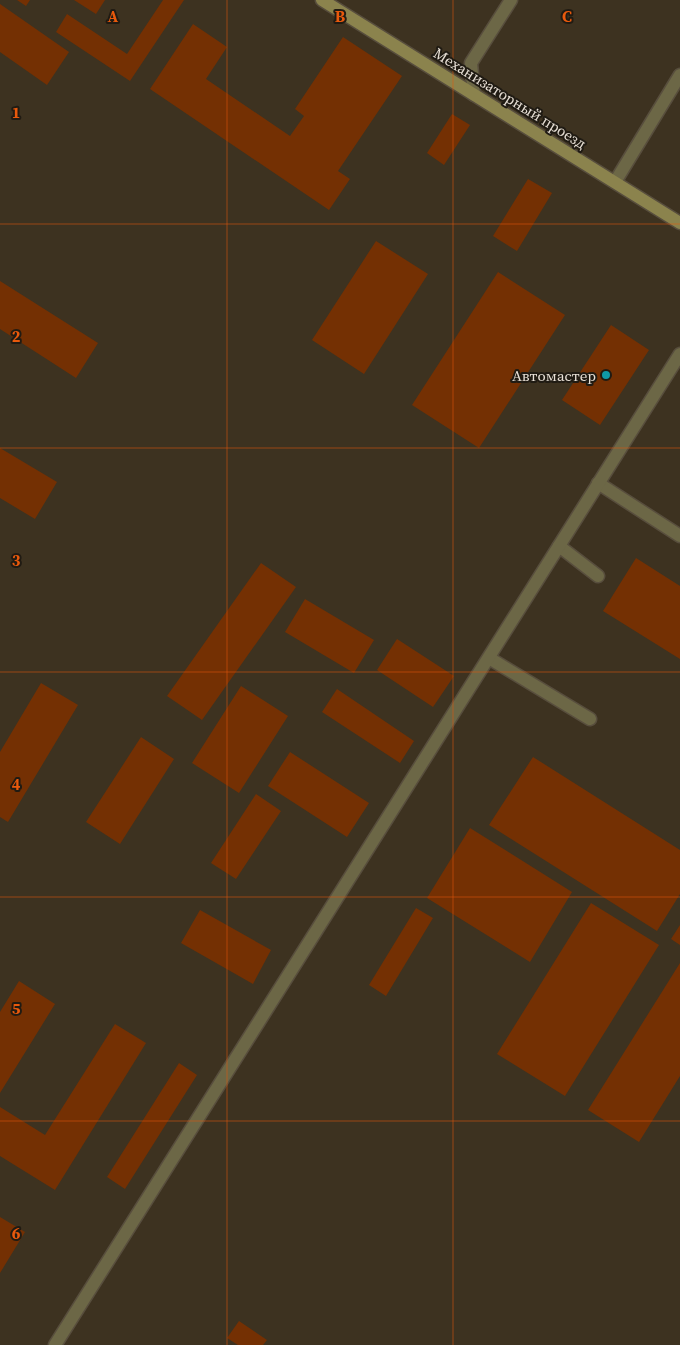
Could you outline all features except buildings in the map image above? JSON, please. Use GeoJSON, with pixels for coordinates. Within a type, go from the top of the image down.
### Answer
{"type":"FeatureCollection","features":[{"type":"Feature","properties":{"kind":"street","name":"Механизаторный проезд"},"geometry":{"type":"LineString","coordinates":[[322,0],[680,223]]}},
{"type":"Feature","properties":{"kind":"street"},"geometry":{"type":"LineString","coordinates":[[474,95],[471,63],[510,0]]}},
{"type":"Feature","properties":{"kind":"street"},"geometry":{"type":"LineString","coordinates":[[615,182],[680,75]]}},
{"type":"Feature","properties":{"kind":"street"},"geometry":{"type":"LineString","coordinates":[[55,1345],[680,354]]}},
{"type":"Feature","properties":{"kind":"street"},"geometry":{"type":"LineString","coordinates":[[598,483],[680,536]]}},
{"type":"Feature","properties":{"kind":"street"},"geometry":{"type":"LineString","coordinates":[[558,546],[598,576]]}},
{"type":"Feature","properties":{"kind":"street"},"geometry":{"type":"LineString","coordinates":[[488,658],[590,719]]}},
{"type":"Feature","properties":{"kind":"place","name":"Автомастер"},"geometry":{"type":"Point","coordinates":[606,375]}}]}
